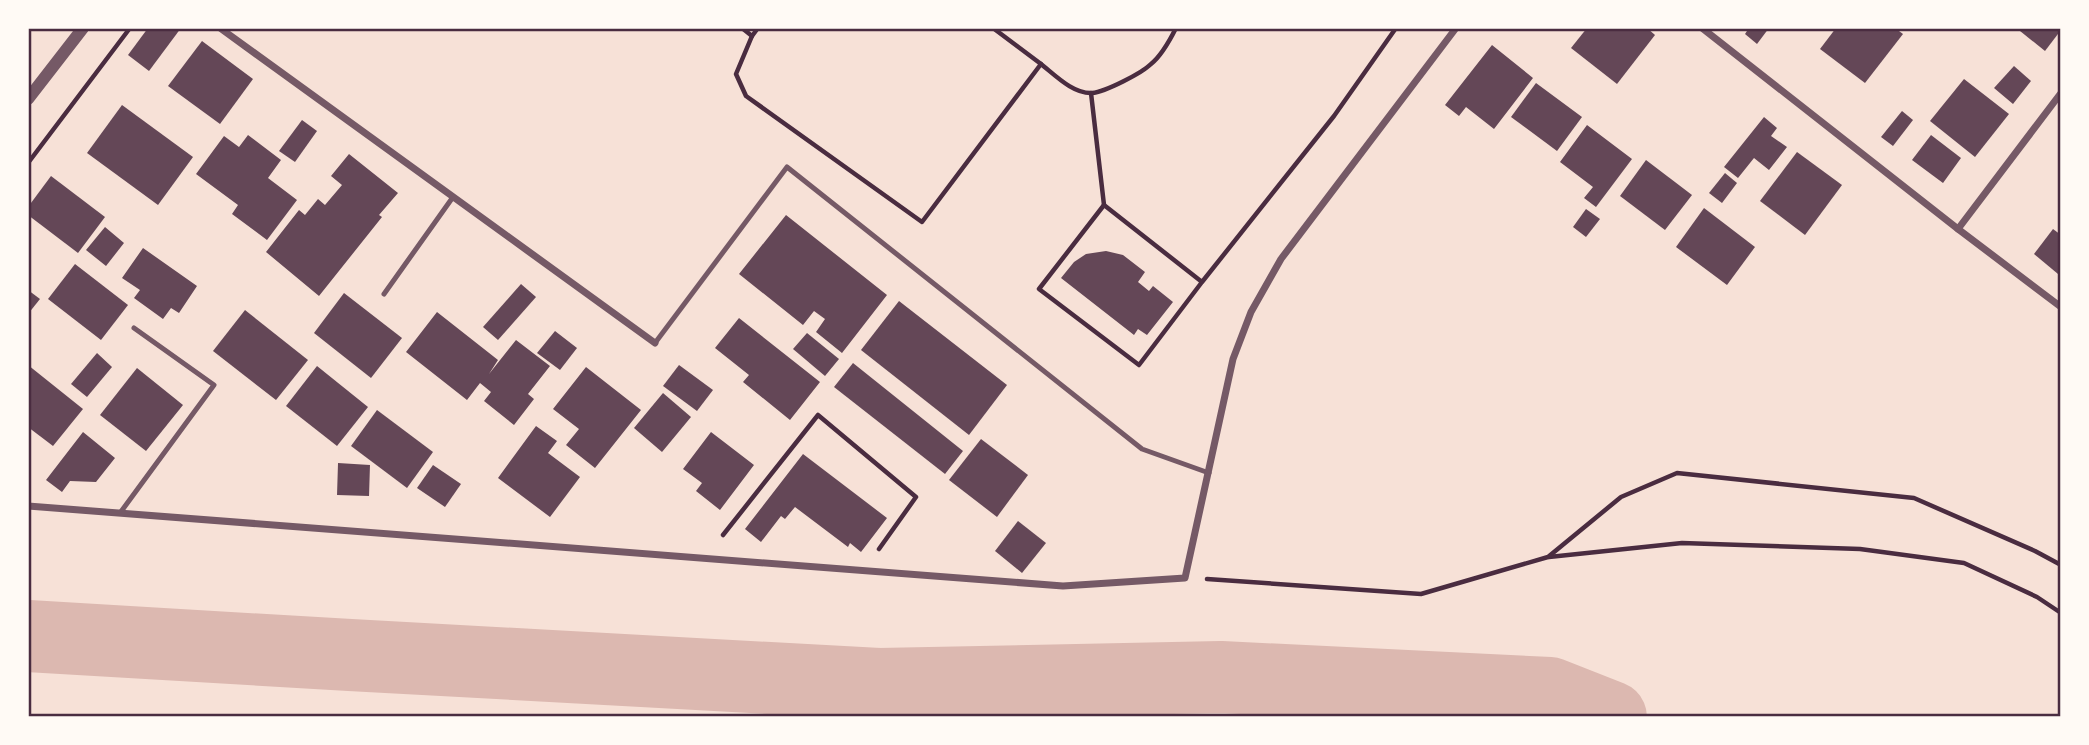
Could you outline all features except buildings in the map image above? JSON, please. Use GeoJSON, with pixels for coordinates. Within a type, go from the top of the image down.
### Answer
{"type":"FeatureCollection","features":[{"type":"Feature","properties":{"kind":"street"},"geometry":{"type":"LineString","coordinates":[[28,99],[83,28]]}},
{"type":"Feature","properties":{"kind":"street"},"geometry":{"type":"LineString","coordinates":[[220,28],[655,343]]}},
{"type":"Feature","properties":{"kind":"street"},"geometry":{"type":"LineString","coordinates":[[28,506],[1063,586],[1185,578],[1233,359],[1251,312],[1280,259],[1456,28]]}},
{"type":"Feature","properties":{"kind":"street"},"geometry":{"type":"LineString","coordinates":[[1702,28],[2061,307]]}},
{"type":"Feature","properties":{"kind":"street"},"geometry":{"type":"LineString","coordinates":[[1958,229],[2061,93]]}},
{"type":"Feature","properties":{"kind":"lane"},"geometry":{"type":"LineString","coordinates":[[655,343],[787,167],[1142,449],[1209,473]]}},
{"type":"Feature","properties":{"kind":"lane"},"geometry":{"type":"LineString","coordinates":[[384,294],[453,197]]}},
{"type":"Feature","properties":{"kind":"lane"},"geometry":{"type":"LineString","coordinates":[[120,513],[214,385],[134,328]]}},
{"type":"Feature","properties":{"kind":"path"},"geometry":{"type":"LineString","coordinates":[[28,163],[130,28]]}},
{"type":"Feature","properties":{"kind":"path"},"geometry":{"type":"LineString","coordinates":[[743,28],[752,36]]}},
{"type":"Feature","properties":{"kind":"path"},"geometry":{"type":"LineString","coordinates":[[758,28],[736,74],[747,96],[922,222],[1041,64]]}},
{"type":"Feature","properties":{"kind":"path"},"geometry":{"type":"LineString","coordinates":[[993,28],[1070,87],[1091,93],[1120,83],[1152,64],[1176,28]]}},
{"type":"Feature","properties":{"kind":"path"},"geometry":{"type":"LineString","coordinates":[[1091,93],[1104,205],[1039,289],[1139,365],[1334,116],[1396,28]]}},
{"type":"Feature","properties":{"kind":"path"},"geometry":{"type":"LineString","coordinates":[[1104,205],[1202,282]]}},
{"type":"Feature","properties":{"kind":"path"},"geometry":{"type":"LineString","coordinates":[[705,558],[818,415],[916,497],[863,570]]}},
{"type":"Feature","properties":{"kind":"path"},"geometry":{"type":"LineString","coordinates":[[1548,558],[1621,497],[1677,473],[1914,498],[2061,565]]}},
{"type":"Feature","properties":{"kind":"path"},"geometry":{"type":"LineString","coordinates":[[1185,578],[1422,594],[1548,558],[1682,543],[1860,549],[1964,562],[2037,597],[2061,613]]}},
{"type":"Feature","properties":{"kind":"waterway"},"geometry":{"type":"LineString","coordinates":[[28,636],[879,684],[1221,677],[1550,693],[1611,717]]}}]}
